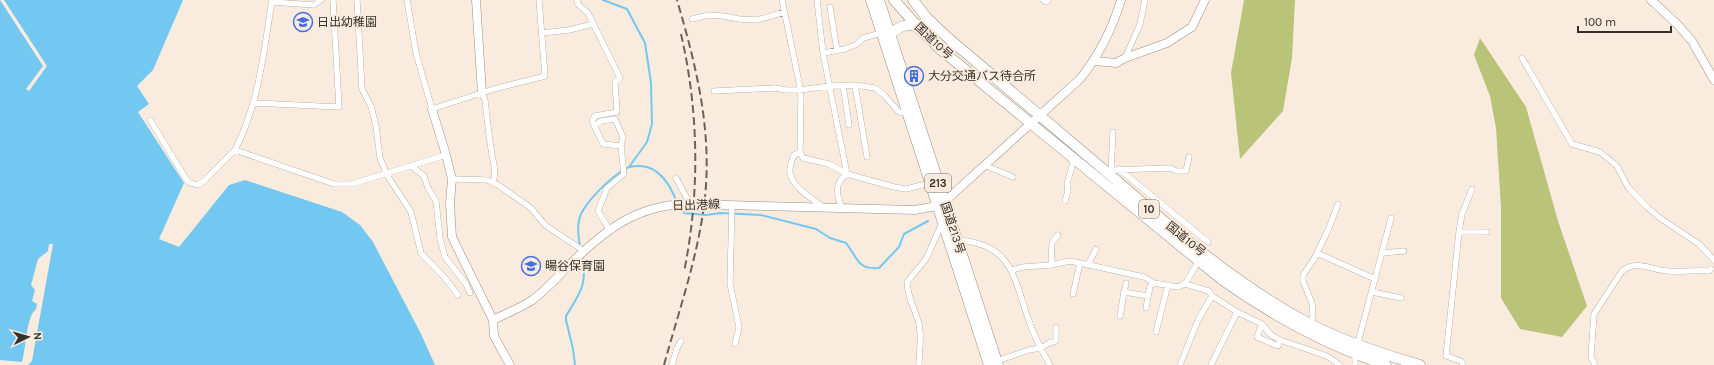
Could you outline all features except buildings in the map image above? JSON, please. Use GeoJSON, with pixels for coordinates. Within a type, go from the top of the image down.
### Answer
{"type":"FeatureCollection","features":[{"type":"Feature","properties":{"kind":"highway","name":"国道213号"},"geometry":{"type":"LineString","coordinates":[[871,0],[886,34],[994,364]]}},
{"type":"Feature","properties":{"kind":"highway","name":"国道213号"},"geometry":{"type":"LineString","coordinates":[[879,0],[886,34],[907,113],[930,183],[941,204],[943,223],[953,241]]}},
{"type":"Feature","properties":{"kind":"highway","name":"国道10号"},"geometry":{"type":"LineString","coordinates":[[894,0],[918,28],[940,49],[1031,123],[1047,138],[1102,180],[1198,262],[1266,310],[1302,331],[1357,350],[1420,365]]}},
{"type":"Feature","properties":{"kind":"highway","name":"国道10号"},"geometry":{"type":"LineString","coordinates":[[913,0],[926,17],[947,37],[1039,115],[1111,172],[1190,243],[1235,277],[1272,302],[1386,365]]}},
{"type":"Feature","properties":{"kind":"highway"},"geometry":{"type":"LineString","coordinates":[[886,34],[905,25],[918,28]]}},
{"type":"Feature","properties":{"kind":"street"},"geometry":{"type":"LineString","coordinates":[[150,120],[188,182],[196,185],[204,181],[235,150],[242,135],[254,103],[272,1],[314,4],[321,0]]}},
{"type":"Feature","properties":{"kind":"street"},"geometry":{"type":"LineString","coordinates":[[254,103],[339,108],[333,0]]}},
{"type":"Feature","properties":{"kind":"street"},"geometry":{"type":"LineString","coordinates":[[357,0],[362,89],[371,106],[376,126],[380,158],[387,174],[411,212],[421,253],[445,278],[458,295]]}},
{"type":"Feature","properties":{"kind":"street"},"geometry":{"type":"LineString","coordinates":[[407,0],[416,53],[452,179],[450,203],[452,237],[493,320],[494,336],[510,365]]}},
{"type":"Feature","properties":{"kind":"street"},"geometry":{"type":"LineString","coordinates":[[476,0],[482,93],[485,100],[496,174],[493,183]]}},
{"type":"Feature","properties":{"kind":"street"},"geometry":{"type":"LineString","coordinates":[[432,109],[482,93],[545,76],[539,0]]}},
{"type":"Feature","properties":{"kind":"street"},"geometry":{"type":"LineString","coordinates":[[578,0],[578,4],[588,13],[620,78],[615,82],[617,112],[595,116],[592,121],[603,144],[621,146]]}},
{"type":"Feature","properties":{"kind":"street"},"geometry":{"type":"LineString","coordinates":[[782,0],[800,90],[800,152],[803,158],[829,164],[847,174],[894,188],[906,189],[930,183]]}},
{"type":"Feature","properties":{"kind":"street"},"geometry":{"type":"LineString","coordinates":[[817,0],[823,53],[847,174]]}},
{"type":"Feature","properties":{"kind":"street"},"geometry":{"type":"LineString","coordinates":[[1043,0],[1046,2],[1048,0]]}},
{"type":"Feature","properties":{"kind":"street"},"geometry":{"type":"LineString","coordinates":[[941,204],[1080,79],[1094,61],[1113,26],[1121,0]]}},
{"type":"Feature","properties":{"kind":"street"},"geometry":{"type":"LineString","coordinates":[[1125,58],[1140,24],[1145,0]]}},
{"type":"Feature","properties":{"kind":"street"},"geometry":{"type":"LineString","coordinates":[[1094,61],[1116,63],[1125,58],[1167,43],[1192,27],[1205,0]]}},
{"type":"Feature","properties":{"kind":"street"},"geometry":{"type":"LineString","coordinates":[[1651,0],[1677,24],[1692,41],[1714,80]]}},
{"type":"Feature","properties":{"kind":"street"},"geometry":{"type":"LineString","coordinates":[[830,7],[837,51]]}},
{"type":"Feature","properties":{"kind":"street"},"geometry":{"type":"LineString","coordinates":[[692,19],[709,15],[757,20],[785,12]]}},
{"type":"Feature","properties":{"kind":"street"},"geometry":{"type":"LineString","coordinates":[[542,33],[569,30],[593,24]]}},
{"type":"Feature","properties":{"kind":"street"},"geometry":{"type":"LineString","coordinates":[[823,53],[837,51],[857,44],[863,38],[886,34]]}},
{"type":"Feature","properties":{"kind":"street"},"geometry":{"type":"LineString","coordinates":[[1522,58],[1572,144],[1600,152],[1617,166],[1628,187],[1648,208],[1660,218],[1699,244],[1714,260]]}},
{"type":"Feature","properties":{"kind":"street"},"geometry":{"type":"LineString","coordinates":[[843,85],[849,125]]}},
{"type":"Feature","properties":{"kind":"street"},"geometry":{"type":"LineString","coordinates":[[714,91],[775,88],[800,90],[830,86],[855,85],[876,88],[899,112],[907,113]]}},
{"type":"Feature","properties":{"kind":"street"},"geometry":{"type":"LineString","coordinates":[[855,85],[867,157]]}},
{"type":"Feature","properties":{"kind":"street"},"geometry":{"type":"LineString","coordinates":[[596,125],[601,121],[615,118],[623,138],[621,146],[624,174],[607,188],[598,211],[609,229]]}},
{"type":"Feature","properties":{"kind":"street"},"geometry":{"type":"LineString","coordinates":[[1113,132],[1111,172],[1119,169],[1171,168],[1186,171],[1189,157]]}},
{"type":"Feature","properties":{"kind":"street"},"geometry":{"type":"LineString","coordinates":[[235,150],[334,184],[352,184],[446,155]]}},
{"type":"Feature","properties":{"kind":"street"},"geometry":{"type":"LineString","coordinates":[[800,152],[794,155],[790,165],[792,177],[805,193],[825,208]]}},
{"type":"Feature","properties":{"kind":"street"},"geometry":{"type":"LineString","coordinates":[[1065,201],[1068,191],[1067,184],[1074,159]]}},
{"type":"Feature","properties":{"kind":"street"},"geometry":{"type":"LineString","coordinates":[[984,165],[1013,177]]}},
{"type":"Feature","properties":{"kind":"street"},"geometry":{"type":"LineString","coordinates":[[411,166],[424,176],[428,188],[436,200],[440,239],[445,257],[466,284],[470,293]]}},
{"type":"Feature","properties":{"kind":"street"},"geometry":{"type":"LineString","coordinates":[[1119,169],[1208,242]]}},
{"type":"Feature","properties":{"kind":"street"},"geometry":{"type":"LineString","coordinates":[[842,209],[837,184],[840,179],[847,174]]}},
{"type":"Feature","properties":{"kind":"street"},"geometry":{"type":"LineString","coordinates":[[676,178],[690,204]]}},
{"type":"Feature","properties":{"kind":"street"},"geometry":{"type":"LineString","coordinates":[[452,179],[487,180],[498,185],[531,208],[545,224],[583,251]]}},
{"type":"Feature","properties":{"kind":"street"},"geometry":{"type":"LineString","coordinates":[[1463,365],[1461,361],[1446,356],[1459,232],[1462,214],[1472,189]]}},
{"type":"Feature","properties":{"kind":"street","name":"日出港線"},"geometry":{"type":"LineString","coordinates":[[493,320],[531,301],[583,251],[609,229],[632,216],[652,208],[678,204],[732,204],[842,209],[915,210],[941,204]]}},
{"type":"Feature","properties":{"kind":"street"},"geometry":{"type":"LineString","coordinates":[[732,204],[730,284],[739,327],[735,344]]}},
{"type":"Feature","properties":{"kind":"street"},"geometry":{"type":"LineString","coordinates":[[1311,324],[1313,314],[1312,303],[1303,281],[1303,275],[1329,228],[1338,204]]}},
{"type":"Feature","properties":{"kind":"street"},"geometry":{"type":"LineString","coordinates":[[1355,365],[1357,350],[1391,218]]}},
{"type":"Feature","properties":{"kind":"street"},"geometry":{"type":"LineString","coordinates":[[919,365],[920,335],[918,324],[908,295],[907,282],[926,259],[943,223]]}},
{"type":"Feature","properties":{"kind":"street"},"geometry":{"type":"LineString","coordinates":[[1459,232],[1487,232]]}},
{"type":"Feature","properties":{"kind":"street"},"geometry":{"type":"LineString","coordinates":[[1051,265],[1052,243],[1058,235]]}},
{"type":"Feature","properties":{"kind":"street"},"geometry":{"type":"LineString","coordinates":[[953,241],[981,243],[1005,260],[1012,270],[1029,322],[1050,365]]}},
{"type":"Feature","properties":{"kind":"street"},"geometry":{"type":"LineString","coordinates":[[1088,265],[1096,249]]}},
{"type":"Feature","properties":{"kind":"street"},"geometry":{"type":"LineString","coordinates":[[1382,253],[1404,251]]}},
{"type":"Feature","properties":{"kind":"street"},"geometry":{"type":"LineString","coordinates":[[1317,252],[1375,279]]}},
{"type":"Feature","properties":{"kind":"street"},"geometry":{"type":"LineString","coordinates":[[1012,270],[1023,267],[1051,265],[1070,261],[1144,277],[1154,283],[1178,287],[1185,284],[1198,262]]}},
{"type":"Feature","properties":{"kind":"street"},"geometry":{"type":"LineString","coordinates":[[1073,294],[1080,263]]}},
{"type":"Feature","properties":{"kind":"street"},"geometry":{"type":"LineString","coordinates":[[1596,365],[1591,357],[1594,314],[1622,271],[1626,268],[1638,265],[1666,271],[1709,271],[1713,268]]}},
{"type":"Feature","properties":{"kind":"street"},"geometry":{"type":"LineString","coordinates":[[1120,316],[1126,283]]}},
{"type":"Feature","properties":{"kind":"street"},"geometry":{"type":"LineString","coordinates":[[1146,308],[1150,286],[1154,283]]}},
{"type":"Feature","properties":{"kind":"street"},"geometry":{"type":"LineString","coordinates":[[1185,284],[1209,291],[1212,296],[1237,312],[1262,324],[1270,334],[1280,340],[1327,356],[1340,365]]}},
{"type":"Feature","properties":{"kind":"street"},"geometry":{"type":"LineString","coordinates":[[1156,332],[1168,286]]}},
{"type":"Feature","properties":{"kind":"street"},"geometry":{"type":"LineString","coordinates":[[1124,292],[1148,296]]}},
{"type":"Feature","properties":{"kind":"street"},"geometry":{"type":"LineString","coordinates":[[1372,292],[1401,298]]}},
{"type":"Feature","properties":{"kind":"street"},"geometry":{"type":"LineString","coordinates":[[1187,365],[1180,363],[1198,320],[1212,296]]}},
{"type":"Feature","properties":{"kind":"street"},"geometry":{"type":"LineString","coordinates":[[1211,365],[1237,312]]}},
{"type":"Feature","properties":{"kind":"street"},"geometry":{"type":"LineString","coordinates":[[1262,324],[1256,337],[1278,346],[1280,340]]}},
{"type":"Feature","properties":{"kind":"street"},"geometry":{"type":"LineString","coordinates":[[994,364],[1029,350],[1041,348],[1056,341],[1056,327]]}},
{"type":"Feature","properties":{"kind":"street"},"geometry":{"type":"LineString","coordinates":[[672,365],[677,348],[681,341]]}},
{"type":"Feature","properties":{"kind":"green space"},"geometry":{"type":"Polygon","coordinates":[[[1244,0],[1295,0],[1292,58],[1283,111],[1240,159],[1231,73],[1244,0]]]}},
{"type":"Feature","properties":{"kind":"green space"},"geometry":{"type":"Polygon","coordinates":[[[1480,38],[1526,107],[1558,221],[1587,306],[1562,337],[1520,329],[1501,298],[1501,207],[1496,128],[1490,96],[1474,55],[1480,38]]]}},
{"type":"Feature","properties":{"kind":"water"},"geometry":{"type":"Polygon","coordinates":[[[0,0],[183,0],[153,70],[137,86],[149,104],[138,112],[184,183],[159,239],[179,247],[229,185],[245,180],[342,212],[360,225],[373,242],[421,334],[435,365],[28,365],[32,361],[53,244],[49,244],[48,251],[38,259],[31,285],[35,290],[32,301],[37,304],[28,326],[22,362],[0,360],[0,0]]]}},
{"type":"Feature","properties":{"kind":"pier"},"geometry":{"type":"Polygon","coordinates":[[[0,0],[4,0],[47,66],[29,91],[26,89],[43,66],[0,0]]]}},
{"type":"Feature","properties":{"kind":"waterway"},"geometry":{"type":"LineString","coordinates":[[603,0],[627,9],[645,43],[651,83],[652,124],[647,142],[629,167]]}},
{"type":"Feature","properties":{"kind":"waterway"},"geometry":{"type":"LineString","coordinates":[[625,169],[633,166],[652,169],[668,184],[677,203]]}},
{"type":"Feature","properties":{"kind":"waterway"},"geometry":{"type":"LineString","coordinates":[[580,246],[578,229],[582,212],[600,190],[622,171]]}},
{"type":"Feature","properties":{"kind":"waterway"},"geometry":{"type":"LineString","coordinates":[[680,207],[684,213],[706,215],[721,213],[761,215],[816,229],[830,238],[846,243],[862,265],[872,268],[879,268],[899,247],[904,234],[928,221]]}},
{"type":"Feature","properties":{"kind":"waterway"},"geometry":{"type":"LineString","coordinates":[[575,365],[566,316],[582,288],[584,274],[582,256]]}},
{"type":"Feature","properties":{"kind":"railway"},"geometry":{"type":"LineString","coordinates":[[664,365],[688,282],[698,240],[705,197],[707,172],[701,97],[677,0]]}},
{"type":"Feature","properties":{"kind":"railway"},"geometry":{"type":"LineString","coordinates":[[681,34],[691,93],[695,153],[693,212],[684,272]]}},
{"type":"Feature","properties":{"kind":"place","name":"日出幼稚園"},"geometry":{"type":"Point","coordinates":[303,22]}},
{"type":"Feature","properties":{"kind":"place","name":"大分交通バス待合所"},"geometry":{"type":"Point","coordinates":[914,76]}},
{"type":"Feature","properties":{"kind":"place","name":"暘谷保育園"},"geometry":{"type":"Point","coordinates":[531,266]}}]}
